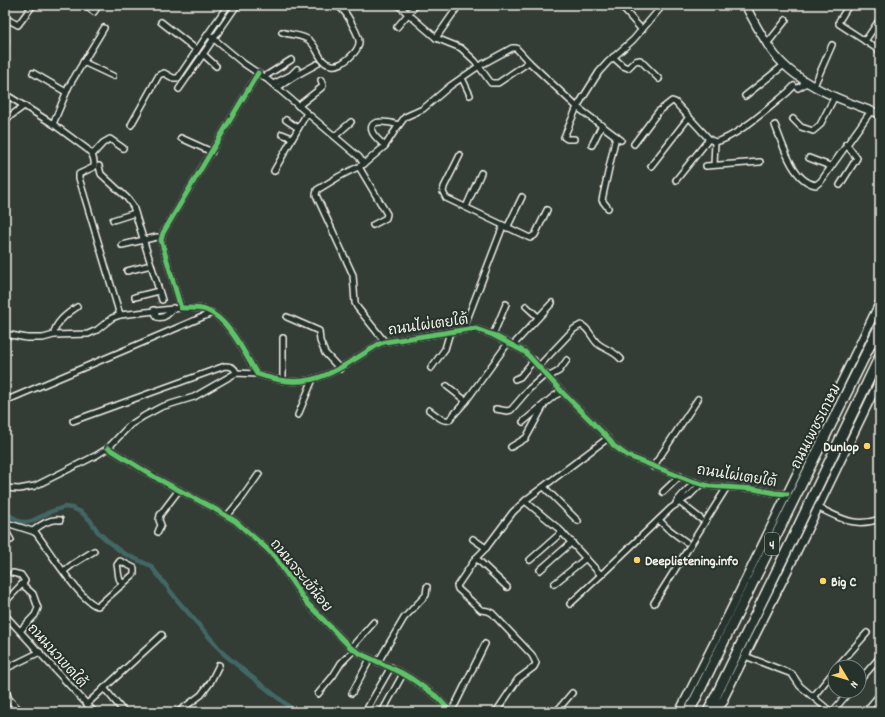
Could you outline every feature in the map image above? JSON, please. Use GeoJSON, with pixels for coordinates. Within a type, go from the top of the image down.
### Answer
{"type":"FeatureCollection","features":[{"type":"Feature","properties":{"kind":"highway","name":"ถนนเพชรเกษม"},"geometry":{"type":"LineString","coordinates":[[689,712],[880,325]]}},
{"type":"Feature","properties":{"kind":"highway","name":"ถนนเพชรเกษม"},"geometry":{"type":"LineString","coordinates":[[708,712],[880,356]]}},
{"type":"Feature","properties":{"kind":"highway"},"geometry":{"type":"LineString","coordinates":[[714,712],[723,701]]}},
{"type":"Feature","properties":{"kind":"main road"},"geometry":{"type":"LineString","coordinates":[[744,5],[767,44],[784,65],[808,82],[836,96],[880,114]]}},
{"type":"Feature","properties":{"kind":"main road","name":"4"},"geometry":{"type":"LineString","coordinates":[[679,712],[880,302]]}},
{"type":"Feature","properties":{"kind":"main road","name":"4"},"geometry":{"type":"LineString","coordinates":[[717,712],[788,570],[817,507],[880,379]]}},
{"type":"Feature","properties":{"kind":"street"},"geometry":{"type":"LineString","coordinates":[[5,18],[18,25],[33,5]]}},
{"type":"Feature","properties":{"kind":"street"},"geometry":{"type":"LineString","coordinates":[[86,5],[94,12],[99,5]]}},
{"type":"Feature","properties":{"kind":"street"},"geometry":{"type":"LineString","coordinates":[[131,125],[159,75],[164,73],[174,78],[178,78],[228,5]]}},
{"type":"Feature","properties":{"kind":"street"},"geometry":{"type":"LineString","coordinates":[[178,89],[237,5]]}},
{"type":"Feature","properties":{"kind":"street"},"geometry":{"type":"LineString","coordinates":[[282,32],[288,35],[303,36],[314,45],[323,61],[330,65],[339,65],[351,56],[357,49],[360,40],[347,14],[337,5]]}},
{"type":"Feature","properties":{"kind":"street"},"geometry":{"type":"LineString","coordinates":[[398,5],[436,38],[461,48],[479,66],[489,81],[494,84],[498,83],[529,62]]}},
{"type":"Feature","properties":{"kind":"street"},"geometry":{"type":"LineString","coordinates":[[397,27],[416,5]]}},
{"type":"Feature","properties":{"kind":"street"},"geometry":{"type":"LineString","coordinates":[[436,38],[459,5]]}},
{"type":"Feature","properties":{"kind":"street"},"geometry":{"type":"LineString","coordinates":[[620,5],[642,30]]}},
{"type":"Feature","properties":{"kind":"street"},"geometry":{"type":"LineString","coordinates":[[574,139],[567,139],[564,137],[577,106],[599,72],[613,57],[633,40],[663,5]]}},
{"type":"Feature","properties":{"kind":"street"},"geometry":{"type":"LineString","coordinates":[[848,5],[839,21],[839,24],[880,51]]}},
{"type":"Feature","properties":{"kind":"street"},"geometry":{"type":"LineString","coordinates":[[864,41],[880,19]]}},
{"type":"Feature","properties":{"kind":"street"},"geometry":{"type":"LineString","coordinates":[[767,44],[786,20]]}},
{"type":"Feature","properties":{"kind":"street"},"geometry":{"type":"LineString","coordinates":[[161,22],[198,50]]}},
{"type":"Feature","properties":{"kind":"street"},"geometry":{"type":"LineString","coordinates":[[53,124],[66,92],[104,28]]}},
{"type":"Feature","properties":{"kind":"street"},"geometry":{"type":"LineString","coordinates":[[208,34],[243,63],[264,77],[359,157],[361,165],[387,216],[373,225]]}},
{"type":"Feature","properties":{"kind":"street"},"geometry":{"type":"LineString","coordinates":[[5,37],[5,44]]}},
{"type":"Feature","properties":{"kind":"street"},"geometry":{"type":"LineString","coordinates":[[634,144],[658,112],[672,101],[675,102],[709,139],[715,142],[724,139],[735,133],[796,87],[808,82],[832,45]]}},
{"type":"Feature","properties":{"kind":"street"},"geometry":{"type":"LineString","coordinates":[[386,342],[355,303],[353,275],[316,195],[317,190],[325,184],[361,165],[385,146],[405,117],[422,109],[479,66],[512,48],[516,48],[577,106],[618,138],[602,200],[608,208]]}},
{"type":"Feature","properties":{"kind":"street"},"geometry":{"type":"LineString","coordinates":[[202,54],[216,66]]}},
{"type":"Feature","properties":{"kind":"street"},"geometry":{"type":"LineString","coordinates":[[613,57],[622,66],[628,68],[635,61],[640,60],[659,80]]}},
{"type":"Feature","properties":{"kind":"street"},"geometry":{"type":"LineString","coordinates":[[264,77],[291,60]]}},
{"type":"Feature","properties":{"kind":"street"},"geometry":{"type":"LineString","coordinates":[[83,62],[113,76]]}},
{"type":"Feature","properties":{"kind":"street"},"geometry":{"type":"LineString","coordinates":[[275,86],[317,64]]}},
{"type":"Feature","properties":{"kind":"street"},"geometry":{"type":"LineString","coordinates":[[745,96],[784,65]]}},
{"type":"Feature","properties":{"kind":"street"},"geometry":{"type":"LineString","coordinates":[[275,86],[297,69]]}},
{"type":"Feature","properties":{"kind":"street"},"geometry":{"type":"LineString","coordinates":[[33,73],[66,92]]}},
{"type":"Feature","properties":{"kind":"street"},"geometry":{"type":"LineString","coordinates":[[181,308],[161,240],[163,233],[258,73]]}},
{"type":"Feature","properties":{"kind":"street"},"geometry":{"type":"LineString","coordinates":[[462,78],[470,96]]}},
{"type":"Feature","properties":{"kind":"street"},"geometry":{"type":"LineString","coordinates":[[298,106],[323,86],[321,80]]}},
{"type":"Feature","properties":{"kind":"street"},"geometry":{"type":"LineString","coordinates":[[5,94],[53,124],[87,149],[92,155],[94,167],[81,172],[79,174],[79,178],[120,315]]}},
{"type":"Feature","properties":{"kind":"street"},"geometry":{"type":"LineString","coordinates":[[793,119],[801,127],[814,131],[820,125],[836,96]]}},
{"type":"Feature","properties":{"kind":"street"},"geometry":{"type":"LineString","coordinates":[[5,120],[24,106]]}},
{"type":"Feature","properties":{"kind":"street"},"geometry":{"type":"LineString","coordinates":[[775,125],[793,168],[810,183],[816,185],[871,111]]}},
{"type":"Feature","properties":{"kind":"street"},"geometry":{"type":"LineString","coordinates":[[274,171],[307,113]]}},
{"type":"Feature","properties":{"kind":"street"},"geometry":{"type":"LineString","coordinates":[[651,166],[689,118]]}},
{"type":"Feature","properties":{"kind":"street"},"geometry":{"type":"LineString","coordinates":[[286,120],[298,128]]}},
{"type":"Feature","properties":{"kind":"street"},"geometry":{"type":"LineString","coordinates":[[385,146],[372,132],[371,129],[374,124],[376,122],[383,121],[399,124]]}},
{"type":"Feature","properties":{"kind":"street"},"geometry":{"type":"LineString","coordinates":[[335,136],[351,122]]}},
{"type":"Feature","properties":{"kind":"street"},"geometry":{"type":"LineString","coordinates":[[592,145],[602,125]]}},
{"type":"Feature","properties":{"kind":"street"},"geometry":{"type":"LineString","coordinates":[[282,134],[292,138]]}},
{"type":"Feature","properties":{"kind":"street"},"geometry":{"type":"LineString","coordinates":[[181,138],[212,152]]}},
{"type":"Feature","properties":{"kind":"street"},"geometry":{"type":"LineString","coordinates":[[92,155],[103,143],[110,139],[123,148]]}},
{"type":"Feature","properties":{"kind":"street"},"geometry":{"type":"LineString","coordinates":[[676,180],[709,139]]}},
{"type":"Feature","properties":{"kind":"street"},"geometry":{"type":"LineString","coordinates":[[714,165],[715,142]]}},
{"type":"Feature","properties":{"kind":"street"},"geometry":{"type":"LineString","coordinates":[[840,186],[857,158],[846,144]]}},
{"type":"Feature","properties":{"kind":"street"},"geometry":{"type":"LineString","coordinates":[[460,156],[444,187],[443,192],[446,198],[466,206],[505,227],[530,238],[533,238],[546,210]]}},
{"type":"Feature","properties":{"kind":"street"},"geometry":{"type":"LineString","coordinates":[[809,158],[830,166]]}},
{"type":"Feature","properties":{"kind":"street"},"geometry":{"type":"LineString","coordinates":[[706,166],[760,162]]}},
{"type":"Feature","properties":{"kind":"street"},"geometry":{"type":"LineString","coordinates":[[99,166],[101,174],[131,202],[136,213],[161,305]]}},
{"type":"Feature","properties":{"kind":"street"},"geometry":{"type":"LineString","coordinates":[[466,206],[481,174]]}},
{"type":"Feature","properties":{"kind":"street"},"geometry":{"type":"LineString","coordinates":[[463,330],[505,227],[522,197]]}},
{"type":"Feature","properties":{"kind":"street"},"geometry":{"type":"LineString","coordinates":[[113,220],[136,213]]}},
{"type":"Feature","properties":{"kind":"street"},"geometry":{"type":"LineString","coordinates":[[122,245],[157,237]]}},
{"type":"Feature","properties":{"kind":"street"},"geometry":{"type":"LineString","coordinates":[[127,271],[151,265]]}},
{"type":"Feature","properties":{"kind":"street"},"geometry":{"type":"LineString","coordinates":[[135,297],[157,291]]}},
{"type":"Feature","properties":{"kind":"street"},"geometry":{"type":"LineString","coordinates":[[429,410],[447,421],[466,401],[510,344],[552,303]]}},
{"type":"Feature","properties":{"kind":"street"},"geometry":{"type":"LineString","coordinates":[[493,335],[506,304]]}},
{"type":"Feature","properties":{"kind":"street"},"geometry":{"type":"LineString","coordinates":[[5,334],[27,338],[43,338],[54,335],[88,334],[97,330],[112,318],[120,315],[154,310],[161,305],[173,308],[202,309],[212,313],[230,331],[256,374]]}},
{"type":"Feature","properties":{"kind":"street"},"geometry":{"type":"LineString","coordinates":[[526,306],[538,317]]}},
{"type":"Feature","properties":{"kind":"street"},"geometry":{"type":"LineString","coordinates":[[54,335],[54,331],[58,324],[77,307]]}},
{"type":"Feature","properties":{"kind":"street"},"geometry":{"type":"LineString","coordinates":[[154,310],[157,317],[163,317],[170,313],[173,308]]}},
{"type":"Feature","properties":{"kind":"street"},"geometry":{"type":"LineString","coordinates":[[5,401],[212,313]]}},
{"type":"Feature","properties":{"kind":"street"},"geometry":{"type":"LineString","coordinates":[[287,317],[319,331],[320,341],[325,353],[340,369]]}},
{"type":"Feature","properties":{"kind":"street"},"geometry":{"type":"LineString","coordinates":[[539,366],[574,330],[581,325],[587,328],[591,336],[599,345],[612,351],[621,359]]}},
{"type":"Feature","properties":{"kind":"street","name":"ถนนไผ่เตยใต้"},"geometry":{"type":"LineString","coordinates":[[73,421],[225,366],[233,367],[236,373],[256,374],[287,381],[313,379],[340,369],[379,344],[476,329],[493,335],[525,352],[614,446],[628,456],[653,467],[701,484],[787,494]]}},
{"type":"Feature","properties":{"kind":"street"},"geometry":{"type":"LineString","coordinates":[[431,368],[445,350],[450,332]]}},
{"type":"Feature","properties":{"kind":"street"},"geometry":{"type":"LineString","coordinates":[[283,338],[283,380]]}},
{"type":"Feature","properties":{"kind":"street"},"geometry":{"type":"LineString","coordinates":[[515,379],[520,377],[534,360]]}},
{"type":"Feature","properties":{"kind":"street"},"geometry":{"type":"LineString","coordinates":[[496,410],[511,410],[529,389],[547,375],[559,371],[567,360]]}},
{"type":"Feature","properties":{"kind":"street"},"geometry":{"type":"LineString","coordinates":[[5,488],[19,489],[35,486],[108,448],[130,425],[144,416],[161,407],[194,397],[236,373]]}},
{"type":"Feature","properties":{"kind":"street"},"geometry":{"type":"LineString","coordinates":[[298,415],[313,379]]}},
{"type":"Feature","properties":{"kind":"street"},"geometry":{"type":"LineString","coordinates":[[447,386],[466,401]]}},
{"type":"Feature","properties":{"kind":"street"},"geometry":{"type":"LineString","coordinates":[[523,422],[557,394],[562,392]]}},
{"type":"Feature","properties":{"kind":"street"},"geometry":{"type":"LineString","coordinates":[[653,467],[698,398]]}},
{"type":"Feature","properties":{"kind":"street"},"geometry":{"type":"LineString","coordinates":[[511,447],[526,438],[544,405]]}},
{"type":"Feature","properties":{"kind":"street"},"geometry":{"type":"LineString","coordinates":[[496,712],[518,679],[534,667],[536,663],[532,655],[492,613],[481,610],[457,588],[476,558],[486,548],[509,517],[525,501],[608,438]]}},
{"type":"Feature","properties":{"kind":"street","name":"ถนนจระเข้น้อย"},"geometry":{"type":"LineString","coordinates":[[108,448],[178,490],[227,516],[253,536],[275,557],[306,602],[352,649],[403,674],[436,696],[451,712]]}},
{"type":"Feature","properties":{"kind":"street"},"geometry":{"type":"LineString","coordinates":[[227,516],[259,474]]}},
{"type":"Feature","properties":{"kind":"street"},"geometry":{"type":"LineString","coordinates":[[663,492],[680,476]]}},
{"type":"Feature","properties":{"kind":"street"},"geometry":{"type":"LineString","coordinates":[[687,494],[695,482]]}},
{"type":"Feature","properties":{"kind":"street"},"geometry":{"type":"LineString","coordinates":[[570,604],[678,502],[701,484]]}},
{"type":"Feature","properties":{"kind":"street"},"geometry":{"type":"LineString","coordinates":[[544,487],[578,521]]}},
{"type":"Feature","properties":{"kind":"street"},"geometry":{"type":"LineString","coordinates":[[654,603],[727,487]]}},
{"type":"Feature","properties":{"kind":"street"},"geometry":{"type":"LineString","coordinates":[[158,532],[161,525],[159,520],[160,515],[178,490]]}},
{"type":"Feature","properties":{"kind":"street"},"geometry":{"type":"LineString","coordinates":[[525,501],[562,532],[601,575]]}},
{"type":"Feature","properties":{"kind":"street"},"geometry":{"type":"LineString","coordinates":[[678,502],[701,519]]}},
{"type":"Feature","properties":{"kind":"street"},"geometry":{"type":"LineString","coordinates":[[817,507],[843,519],[857,523],[869,523],[880,519]]}},
{"type":"Feature","properties":{"kind":"street"},"geometry":{"type":"LineString","coordinates":[[33,531],[39,526],[52,520],[60,520]]}},
{"type":"Feature","properties":{"kind":"street"},"geometry":{"type":"LineString","coordinates":[[659,520],[686,542]]}},
{"type":"Feature","properties":{"kind":"street"},"geometry":{"type":"LineString","coordinates":[[5,527],[10,524],[33,531],[86,599],[96,606],[123,584],[134,574],[135,569],[120,561],[117,565],[118,574],[120,582],[123,584]]}},
{"type":"Feature","properties":{"kind":"street"},"geometry":{"type":"LineString","coordinates":[[5,531],[11,540]]}},
{"type":"Feature","properties":{"kind":"street"},"geometry":{"type":"LineString","coordinates":[[530,560],[562,532]]}},
{"type":"Feature","properties":{"kind":"street"},"geometry":{"type":"LineString","coordinates":[[473,539],[486,548]]}},
{"type":"Feature","properties":{"kind":"street"},"geometry":{"type":"LineString","coordinates":[[540,570],[572,542]]}},
{"type":"Feature","properties":{"kind":"street"},"geometry":{"type":"LineString","coordinates":[[64,571],[94,551]]}},
{"type":"Feature","properties":{"kind":"street"},"geometry":{"type":"LineString","coordinates":[[476,558],[507,587]]}},
{"type":"Feature","properties":{"kind":"street"},"geometry":{"type":"LineString","coordinates":[[554,584],[586,558]]}},
{"type":"Feature","properties":{"kind":"street"},"geometry":{"type":"LineString","coordinates":[[5,602],[25,580],[21,575],[13,573]]}},
{"type":"Feature","properties":{"kind":"street"},"geometry":{"type":"LineString","coordinates":[[20,631],[35,614],[38,608],[33,594],[22,584]]}},
{"type":"Feature","properties":{"kind":"street"},"geometry":{"type":"LineString","coordinates":[[378,662],[404,618],[426,595],[427,587]]}},
{"type":"Feature","properties":{"kind":"street","name":"ถนนนวเขตใต้"},"geometry":{"type":"LineString","coordinates":[[5,615],[94,712]]}},
{"type":"Feature","properties":{"kind":"street"},"geometry":{"type":"LineString","coordinates":[[318,694],[374,622]]}},
{"type":"Feature","properties":{"kind":"street"},"geometry":{"type":"LineString","coordinates":[[844,659],[867,633]]}},
{"type":"Feature","properties":{"kind":"street"},"geometry":{"type":"LineString","coordinates":[[87,704],[162,635]]}},
{"type":"Feature","properties":{"kind":"street"},"geometry":{"type":"LineString","coordinates":[[451,712],[485,644]]}},
{"type":"Feature","properties":{"kind":"street"},"geometry":{"type":"LineString","coordinates":[[5,669],[40,652]]}},
{"type":"Feature","properties":{"kind":"street"},"geometry":{"type":"LineString","coordinates":[[745,656],[792,674],[800,686],[831,712],[843,699]]}},
{"type":"Feature","properties":{"kind":"street"},"geometry":{"type":"LineString","coordinates":[[867,672],[880,657]]}},
{"type":"Feature","properties":{"kind":"street"},"geometry":{"type":"LineString","coordinates":[[352,693],[370,659]]}},
{"type":"Feature","properties":{"kind":"street"},"geometry":{"type":"LineString","coordinates":[[178,712],[200,695],[210,683],[219,664]]}},
{"type":"Feature","properties":{"kind":"street"},"geometry":{"type":"LineString","coordinates":[[365,712],[391,667]]}},
{"type":"Feature","properties":{"kind":"street"},"geometry":{"type":"LineString","coordinates":[[382,712],[403,674]]}},
{"type":"Feature","properties":{"kind":"street"},"geometry":{"type":"LineString","coordinates":[[812,697],[827,679]]}},
{"type":"Feature","properties":{"kind":"street"},"geometry":{"type":"LineString","coordinates":[[5,688],[10,699],[20,712]]}},
{"type":"Feature","properties":{"kind":"street"},"geometry":{"type":"LineString","coordinates":[[104,688],[124,712]]}},
{"type":"Feature","properties":{"kind":"street"},"geometry":{"type":"LineString","coordinates":[[556,712],[572,693]]}},
{"type":"Feature","properties":{"kind":"street"},"geometry":{"type":"LineString","coordinates":[[865,712],[880,694]]}},
{"type":"Feature","properties":{"kind":"waterway"},"geometry":{"type":"LineString","coordinates":[[5,505],[9,515],[21,522],[32,521],[64,507],[72,508],[81,512],[90,520],[98,532],[111,544],[123,553],[151,566],[178,601],[224,654],[296,712]]}},
{"type":"Feature","properties":{"kind":"cycle path"},"geometry":{"type":"LineString","coordinates":[[258,73],[163,233],[161,240],[181,308],[203,309],[222,321],[242,347],[257,374],[287,381],[312,379],[324,376],[336,370],[379,344],[385,342],[476,329],[493,335],[525,352],[614,446],[628,456],[691,481],[709,486],[754,489],[787,494]]}},
{"type":"Feature","properties":{"kind":"cycle path"},"geometry":{"type":"LineString","coordinates":[[108,448],[158,479],[235,521],[275,557],[306,602],[351,648],[412,679],[436,696],[451,712]]}},
{"type":"Feature","properties":{"kind":"place","name":"Dunlop"},"geometry":{"type":"Point","coordinates":[867,446]}},
{"type":"Feature","properties":{"kind":"place","name":"Deeplistening.info"},"geometry":{"type":"Point","coordinates":[637,560]}},
{"type":"Feature","properties":{"kind":"place","name":"Big C"},"geometry":{"type":"Point","coordinates":[823,581]}}]}
